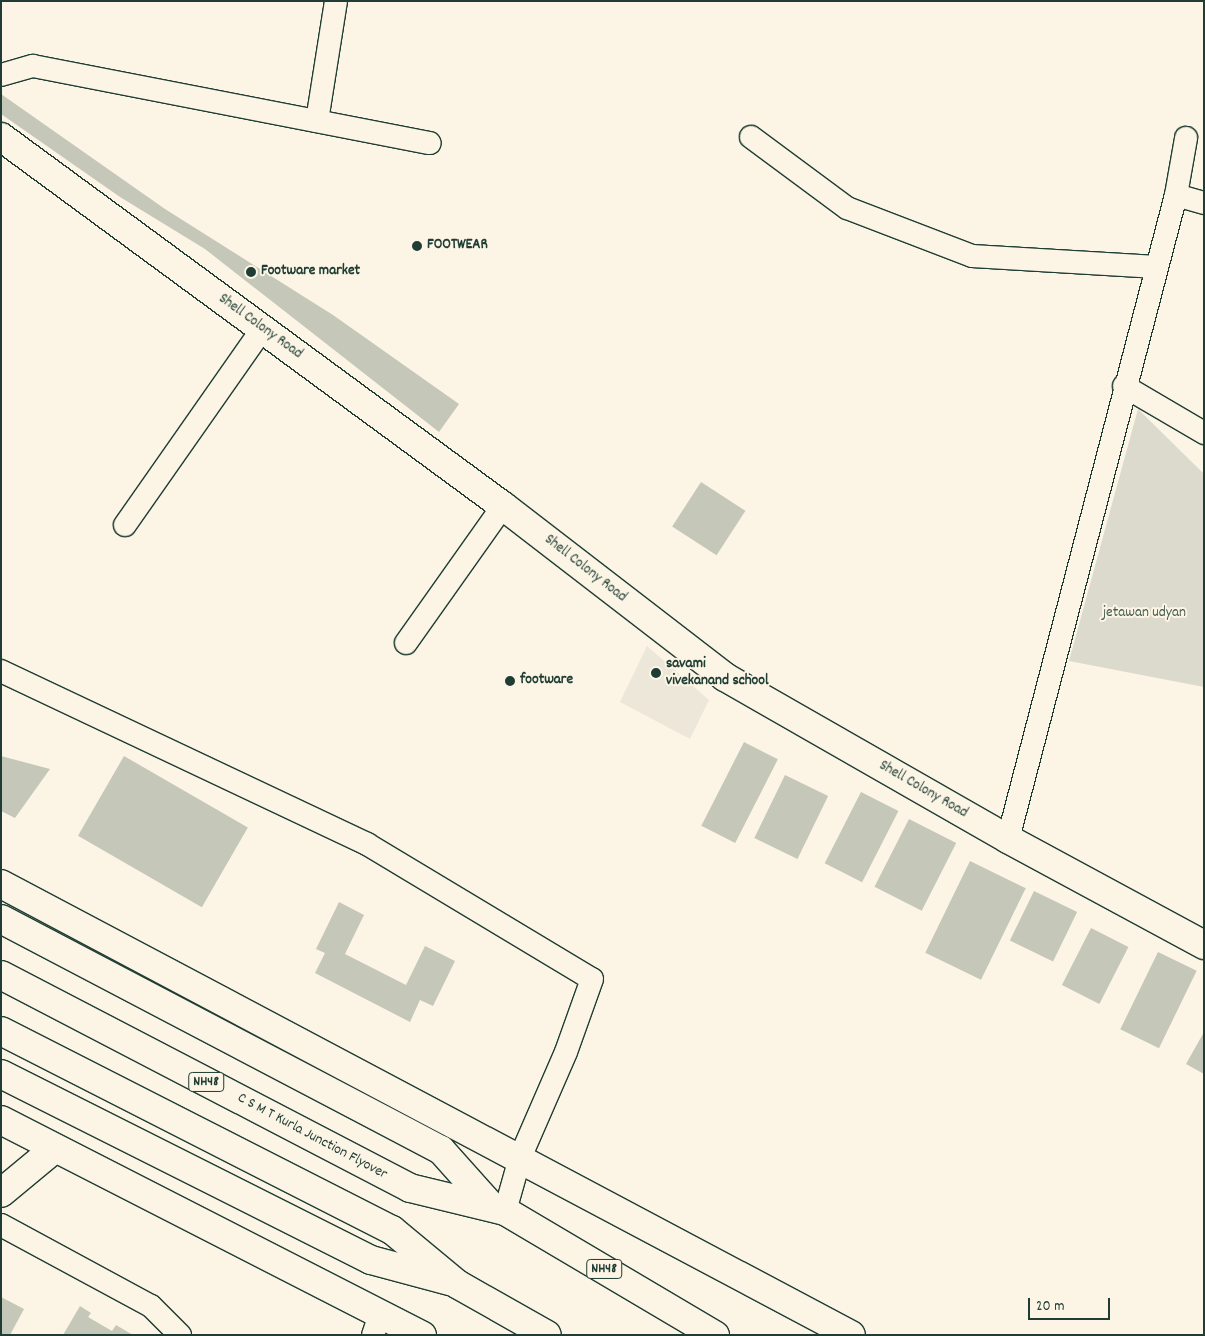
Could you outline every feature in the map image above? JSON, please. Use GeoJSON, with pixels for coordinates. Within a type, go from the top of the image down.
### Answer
{"type":"FeatureCollection","features":[{"type":"Feature","properties":{"kind":"main road","name":"Shell Colony Road"},"geometry":{"type":"LineString","coordinates":[[1,137],[503,506],[726,677],[1008,839],[1204,945]]}},
{"type":"Feature","properties":{"kind":"main road"},"geometry":{"type":"LineString","coordinates":[[1,884],[520,1158],[850,1335]]}},
{"type":"Feature","properties":{"kind":"main road"},"geometry":{"type":"LineString","coordinates":[[1,919],[441,1150],[498,1209]]}},
{"type":"Feature","properties":{"kind":"main road","name":"C S M T Kurla Junction Flyover"},"geometry":{"type":"LineString","coordinates":[[1,975],[410,1188],[498,1209]]}},
{"type":"Feature","properties":{"kind":"main road"},"geometry":{"type":"LineString","coordinates":[[1,1031],[392,1230],[458,1284],[547,1335]]}},
{"type":"Feature","properties":{"kind":"main road"},"geometry":{"type":"LineString","coordinates":[[1,1074],[371,1260],[458,1284]]}},
{"type":"Feature","properties":{"kind":"main road"},"geometry":{"type":"LineString","coordinates":[[7,1132],[54,1149],[377,1323],[422,1335]]}},
{"type":"Feature","properties":{"kind":"main road"},"geometry":{"type":"LineString","coordinates":[[1,1193],[54,1149]]}},
{"type":"Feature","properties":{"kind":"main road","name":"NH48"},"geometry":{"type":"LineString","coordinates":[[498,1209],[716,1335]]}},
{"type":"Feature","properties":{"kind":"street"},"geometry":{"type":"LineString","coordinates":[[317,121],[336,1]]}},
{"type":"Feature","properties":{"kind":"street"},"geometry":{"type":"LineString","coordinates":[[1,75],[33,66],[430,143]]}},
{"type":"Feature","properties":{"kind":"street"},"geometry":{"type":"LineString","coordinates":[[751,137],[848,208],[972,256],[1157,267]]}},
{"type":"Feature","properties":{"kind":"street"},"geometry":{"type":"LineString","coordinates":[[1008,839],[1124,386],[1176,196],[1186,138]]}},
{"type":"Feature","properties":{"kind":"street"},"geometry":{"type":"LineString","coordinates":[[1176,196],[1204,202]]}},
{"type":"Feature","properties":{"kind":"street"},"geometry":{"type":"LineString","coordinates":[[125,526],[263,328]]}},
{"type":"Feature","properties":{"kind":"street"},"geometry":{"type":"LineString","coordinates":[[1124,386],[1204,433]]}},
{"type":"Feature","properties":{"kind":"street"},"geometry":{"type":"LineString","coordinates":[[406,643],[503,506]]}},
{"type":"Feature","properties":{"kind":"street"},"geometry":{"type":"LineString","coordinates":[[1,671],[367,844],[592,979],[566,1052],[498,1209]]}},
{"type":"Feature","properties":{"kind":"street"},"geometry":{"type":"LineString","coordinates":[[1,1225],[151,1306],[180,1335]]}},
{"type":"Feature","properties":{"kind":"shaded area","name":"savami vivekanand school"},"geometry":{"type":"Polygon","coordinates":[[[647,646],[709,700],[690,739],[620,702],[647,646]]]}},
{"type":"Feature","properties":{"kind":"green space","name":"jetawan udyan"},"geometry":{"type":"Polygon","coordinates":[[[1138,409],[1204,474],[1204,687],[1069,661],[1138,409]]]}},
{"type":"Feature","properties":{"kind":"building","name":"Footware market"},"geometry":{"type":"Polygon","coordinates":[[[1,94],[165,209],[333,315],[459,404],[439,432],[205,249],[120,197],[1,114],[1,94]]]}},
{"type":"Feature","properties":{"kind":"building"},"geometry":{"type":"Polygon","coordinates":[[[701,482],[745,511],[717,555],[672,526],[701,482]]]}},
{"type":"Feature","properties":{"kind":"building"},"geometry":{"type":"Polygon","coordinates":[[[744,742],[778,759],[735,843],[701,826],[744,742]]]}},
{"type":"Feature","properties":{"kind":"building"},"geometry":{"type":"Polygon","coordinates":[[[1,756],[50,769],[15,818],[1,811],[1,756]]]}},
{"type":"Feature","properties":{"kind":"building"},"geometry":{"type":"Polygon","coordinates":[[[124,756],[248,828],[202,907],[78,836],[124,756]]]}},
{"type":"Feature","properties":{"kind":"building"},"geometry":{"type":"Polygon","coordinates":[[[785,775],[828,796],[797,859],[754,838],[785,775]]]}},
{"type":"Feature","properties":{"kind":"building"},"geometry":{"type":"Polygon","coordinates":[[[861,792],[898,811],[862,882],[825,863],[861,792]]]}},
{"type":"Feature","properties":{"kind":"building"},"geometry":{"type":"Polygon","coordinates":[[[909,819],[956,843],[922,911],[874,887],[909,819]]]}},
{"type":"Feature","properties":{"kind":"building"},"geometry":{"type":"Polygon","coordinates":[[[970,861],[1026,888],[981,980],[925,953],[970,861]]]}},
{"type":"Feature","properties":{"kind":"building"},"geometry":{"type":"Polygon","coordinates":[[[1034,891],[1077,912],[1053,961],[1010,940],[1034,891]]]}},
{"type":"Feature","properties":{"kind":"building"},"geometry":{"type":"Polygon","coordinates":[[[339,902],[364,915],[345,954],[406,985],[425,946],[455,961],[433,1006],[420,1000],[410,1022],[315,973],[325,953],[316,949],[339,902]]]}},
{"type":"Feature","properties":{"kind":"building"},"geometry":{"type":"Polygon","coordinates":[[[1091,928],[1128,947],[1099,1004],[1062,985],[1091,928]]]}},
{"type":"Feature","properties":{"kind":"building"},"geometry":{"type":"Polygon","coordinates":[[[1158,952],[1197,971],[1159,1048],[1120,1029],[1158,952]]]}},
{"type":"Feature","properties":{"kind":"building"},"geometry":{"type":"Polygon","coordinates":[[[1204,1032],[1204,1074],[1186,1064],[1204,1032]]]}},
{"type":"Feature","properties":{"kind":"building"},"geometry":{"type":"Polygon","coordinates":[[[1,1297],[24,1309],[10,1335],[1,1335],[1,1297]]]}},
{"type":"Feature","properties":{"kind":"building"},"geometry":{"type":"Polygon","coordinates":[[[80,1306],[91,1313],[88,1317],[112,1331],[116,1325],[133,1335],[63,1335],[80,1306]]]}},
{"type":"Feature","properties":{"kind":"place","name":"FOOTWEAR"},"geometry":{"type":"Point","coordinates":[417,246]}},
{"type":"Feature","properties":{"kind":"place","name":"Footware market"},"geometry":{"type":"Point","coordinates":[251,272]}},
{"type":"Feature","properties":{"kind":"place","name":"savami vivekanand school"},"geometry":{"type":"Point","coordinates":[656,673]}},
{"type":"Feature","properties":{"kind":"place","name":"footware"},"geometry":{"type":"Point","coordinates":[510,681]}}]}
